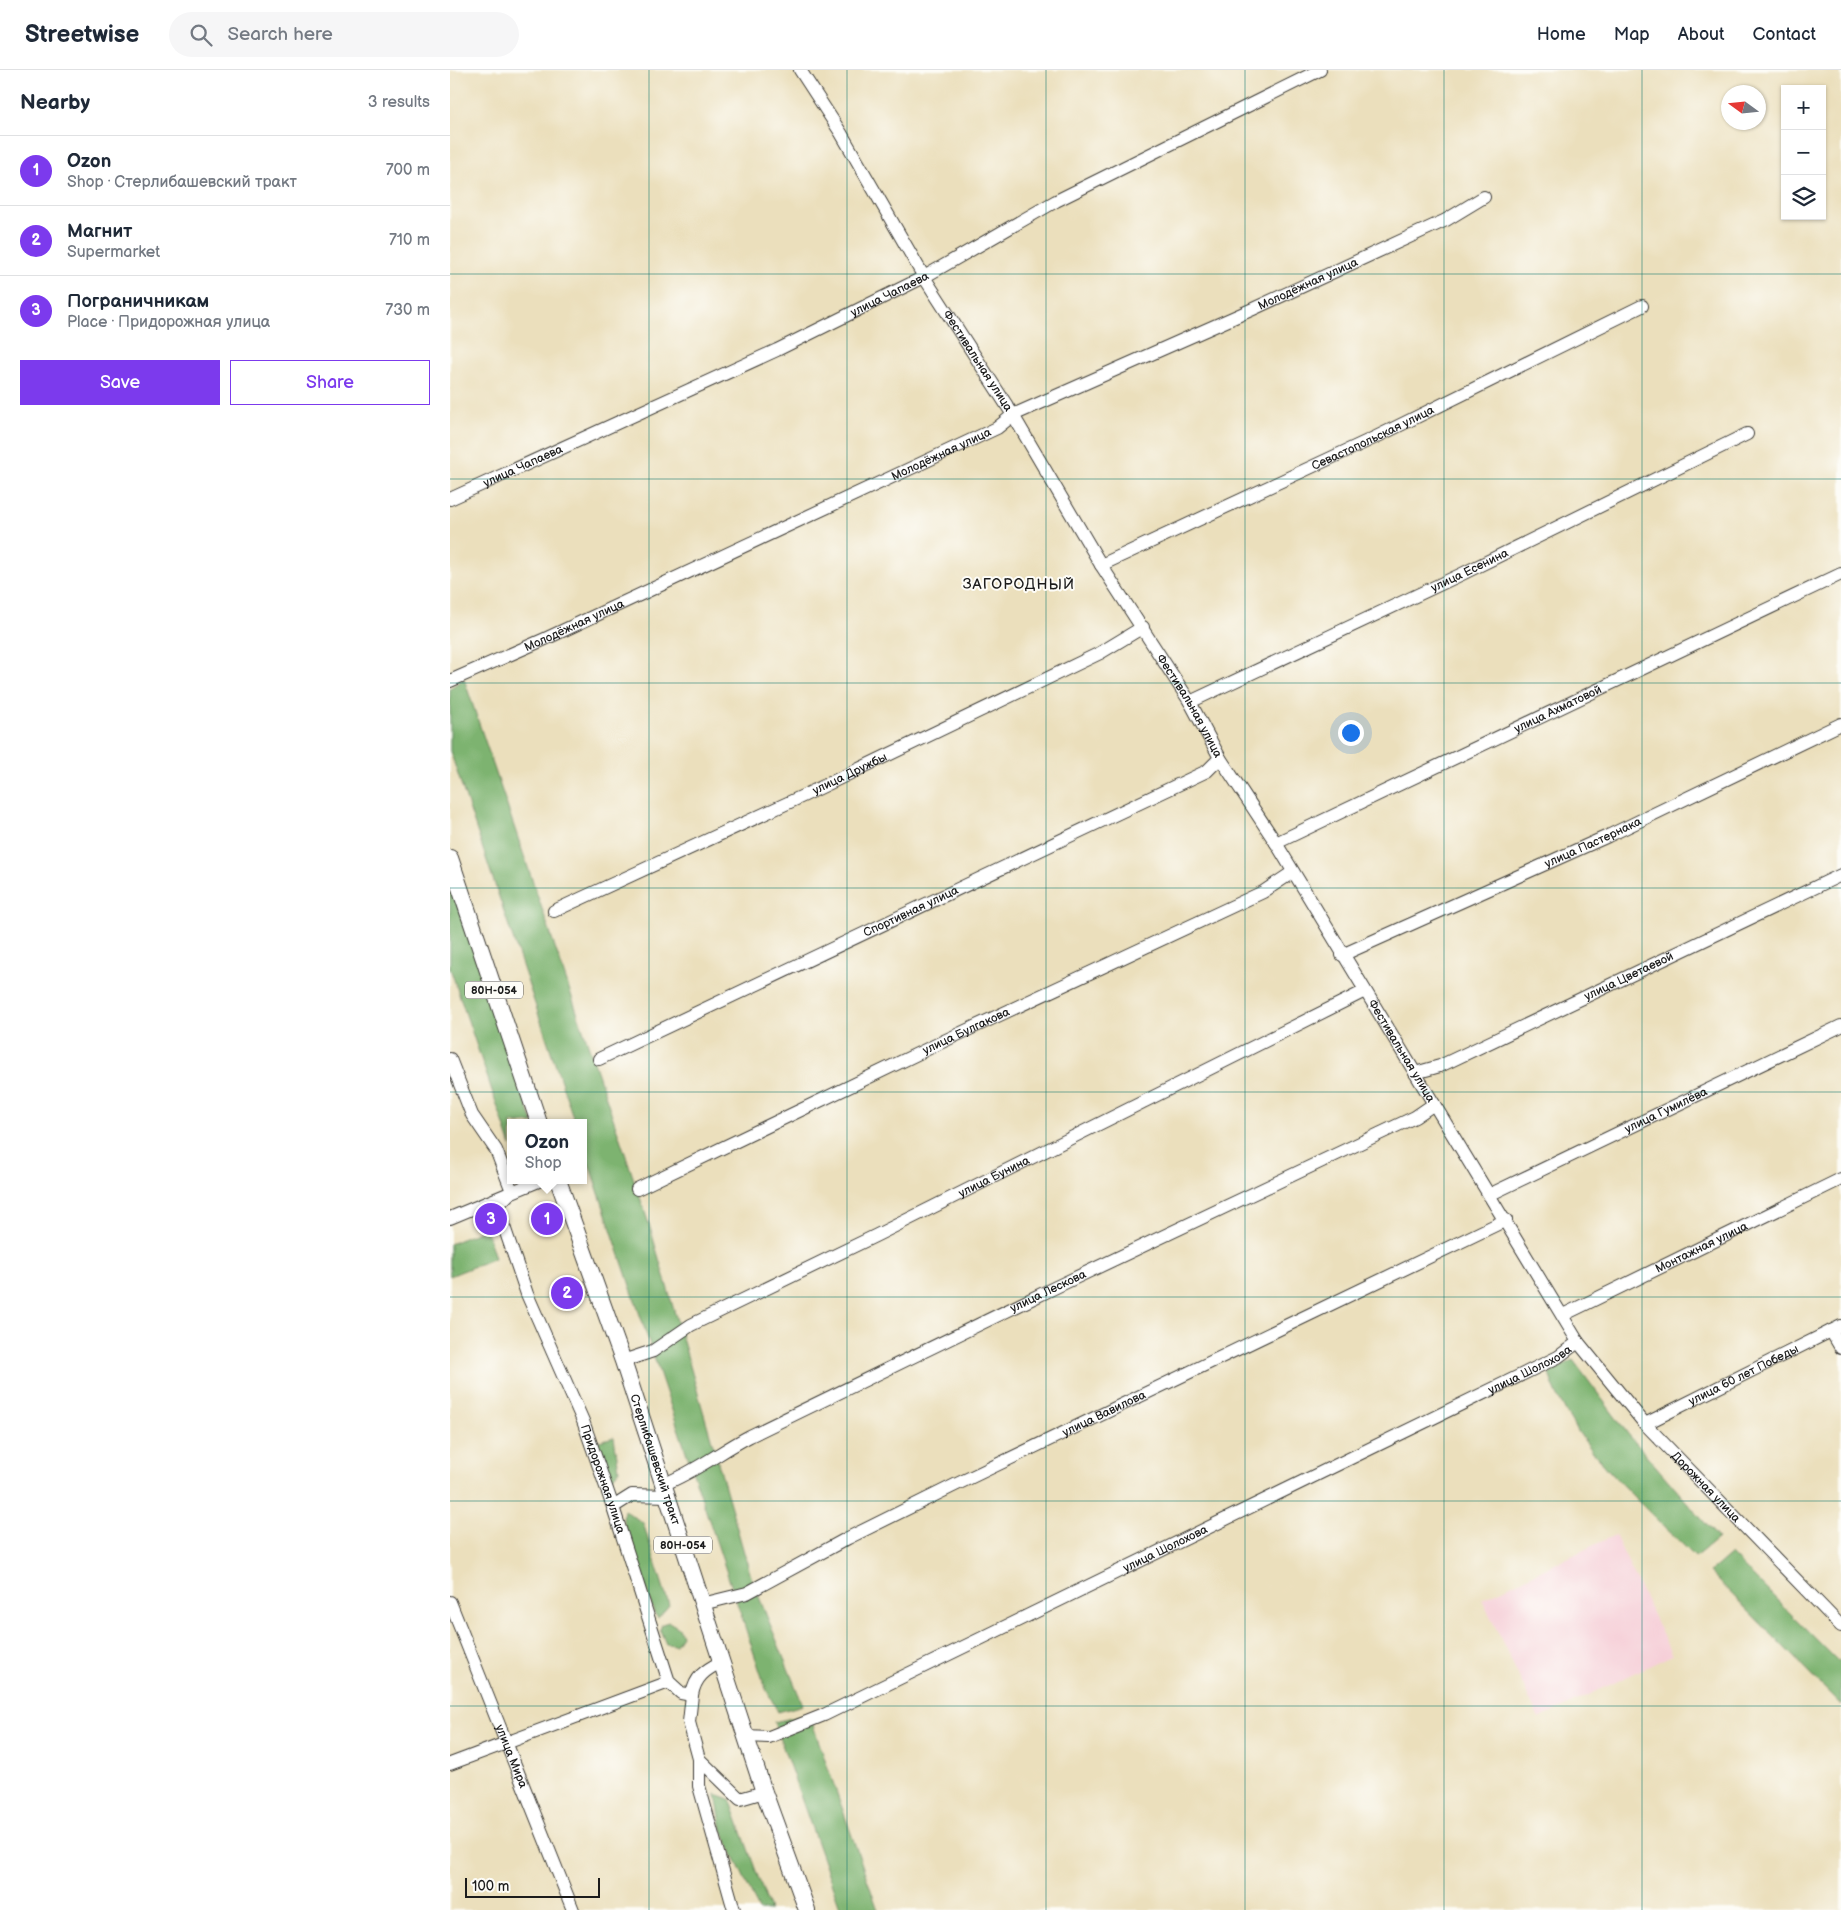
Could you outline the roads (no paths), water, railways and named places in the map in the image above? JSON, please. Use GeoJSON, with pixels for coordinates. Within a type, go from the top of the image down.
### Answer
{"type":"FeatureCollection","features":[{"type":"Feature","properties":{"kind":"main road","name":"80Н-054"},"geometry":{"type":"LineString","coordinates":[[450,858],[538,1119]]}},
{"type":"Feature","properties":{"kind":"main road","name":"Стерлибашевский тракт"},"geometry":{"type":"LineString","coordinates":[[559,1184],[623,1361],[764,1792],[807,1910]]}},
{"type":"Feature","properties":{"kind":"street","name":"Фестивальная улица"},"geometry":{"type":"LineString","coordinates":[[800,70],[840,133],[924,277],[1012,415],[1101,565],[1190,702],[1220,758],[1276,843],[1342,955],[1506,1220],[1578,1342]]}},
{"type":"Feature","properties":{"kind":"street","name":"улица Чапаева"},"geometry":{"type":"LineString","coordinates":[[450,499],[777,350],[924,277],[1056,201],[1320,70]]}},
{"type":"Feature","properties":{"kind":"street","name":"Молодёжная улица"},"geometry":{"type":"LineString","coordinates":[[450,681],[545,639],[997,428],[1012,415],[1446,220],[1484,197]]}},
{"type":"Feature","properties":{"kind":"street","name":"Севастопольская улица"},"geometry":{"type":"LineString","coordinates":[[1101,565],[1376,437],[1642,306]]}},
{"type":"Feature","properties":{"kind":"street","name":"улица Есенина"},"geometry":{"type":"LineString","coordinates":[[1190,702],[1462,574],[1747,434]]}},
{"type":"Feature","properties":{"kind":"street","name":"улица Ахматовой"},"geometry":{"type":"LineString","coordinates":[[1276,843],[1841,574]]}},
{"type":"Feature","properties":{"kind":"street","name":"улица Дружбы"},"geometry":{"type":"LineString","coordinates":[[554,912],[805,795],[1100,653],[1143,627]]}},
{"type":"Feature","properties":{"kind":"street","name":"улица Пастернака"},"geometry":{"type":"LineString","coordinates":[[1342,955],[1608,836],[1841,724]]}},
{"type":"Feature","properties":{"kind":"street","name":"Спортивная улица"},"geometry":{"type":"LineString","coordinates":[[599,1059],[1207,771],[1220,758]]}},
{"type":"Feature","properties":{"kind":"street","name":"улица Булгакова"},"geometry":{"type":"LineString","coordinates":[[637,1189],[944,1040],[1263,892],[1293,872]]}},
{"type":"Feature","properties":{"kind":"street","name":"улица Цветаевой"},"geometry":{"type":"LineString","coordinates":[[1415,1073],[1449,1061],[1841,875]]}},
{"type":"Feature","properties":{"kind":"street","name":"улица Бунина"},"geometry":{"type":"LineString","coordinates":[[623,1361],[653,1351],[691,1324],[877,1235],[1365,991]]}},
{"type":"Feature","properties":{"kind":"street","name":"улица Гумилёва"},"geometry":{"type":"LineString","coordinates":[[1490,1194],[1841,1026]]}},
{"type":"Feature","properties":{"kind":"street"},"geometry":{"type":"LineString","coordinates":[[450,1058],[472,1115],[496,1150],[507,1178]]}},
{"type":"Feature","properties":{"kind":"street","name":"улица Лескова"},"geometry":{"type":"LineString","coordinates":[[666,1490],[718,1453],[750,1436],[1056,1287],[1415,1117],[1434,1104]]}},
{"type":"Feature","properties":{"kind":"street","name":"Монтажная улица"},"geometry":{"type":"LineString","coordinates":[[1562,1315],[1841,1179]]}},
{"type":"Feature","properties":{"kind":"street"},"geometry":{"type":"LineString","coordinates":[[509,1184],[512,1191]]}},
{"type":"Feature","properties":{"kind":"street"},"geometry":{"type":"LineString","coordinates":[[450,1218],[530,1184]]}},
{"type":"Feature","properties":{"kind":"street","name":"Придорожная улица"},"geometry":{"type":"LineString","coordinates":[[512,1191],[497,1206],[527,1294],[583,1421],[614,1507],[669,1682]]}},
{"type":"Feature","properties":{"kind":"street","name":"улица Вавилова"},"geometry":{"type":"LineString","coordinates":[[702,1604],[747,1594],[848,1538],[1506,1220]]}},
{"type":"Feature","properties":{"kind":"street"},"geometry":{"type":"LineString","coordinates":[[1836,1329],[1841,1348]]}},
{"type":"Feature","properties":{"kind":"street","name":"улица 60 лет Победы"},"geometry":{"type":"LineString","coordinates":[[1645,1424],[1836,1329]]}},
{"type":"Feature","properties":{"kind":"street","name":"Дорожная улица"},"geometry":{"type":"LineString","coordinates":[[1578,1342],[1645,1424],[1841,1626]]}},
{"type":"Feature","properties":{"kind":"street","name":"улица Шолохова"},"geometry":{"type":"LineString","coordinates":[[746,1736],[769,1737],[824,1715],[1558,1357],[1578,1342]]}},
{"type":"Feature","properties":{"kind":"street"},"geometry":{"type":"LineString","coordinates":[[614,1507],[632,1495],[666,1490]]}},
{"type":"Feature","properties":{"kind":"street","name":"улица Мира"},"geometry":{"type":"LineString","coordinates":[[450,1602],[573,1910]]}},
{"type":"Feature","properties":{"kind":"street"},"geometry":{"type":"LineString","coordinates":[[721,1662],[704,1670],[693,1684],[689,1722],[699,1760],[698,1786],[734,1910]]}},
{"type":"Feature","properties":{"kind":"street"},"geometry":{"type":"LineString","coordinates":[[450,1764],[669,1682],[681,1693],[692,1695]]}},
{"type":"Feature","properties":{"kind":"street"},"geometry":{"type":"LineString","coordinates":[[699,1760],[740,1799],[764,1792]]}},
{"type":"Feature","properties":{"kind":"place","name":"Пограничникам"},"geometry":{"type":"Point","coordinates":[491,1219]}},
{"type":"Feature","properties":{"kind":"place","name":"Ozon"},"geometry":{"type":"Point","coordinates":[547,1219]}},
{"type":"Feature","properties":{"kind":"place","name":"Магнит"},"geometry":{"type":"Point","coordinates":[567,1293]}},
{"type":"Feature","properties":{"kind":"district","name":"ЗАГОРОДНЫЙ"},"geometry":{"type":"Point","coordinates":[1019,584]}}]}
